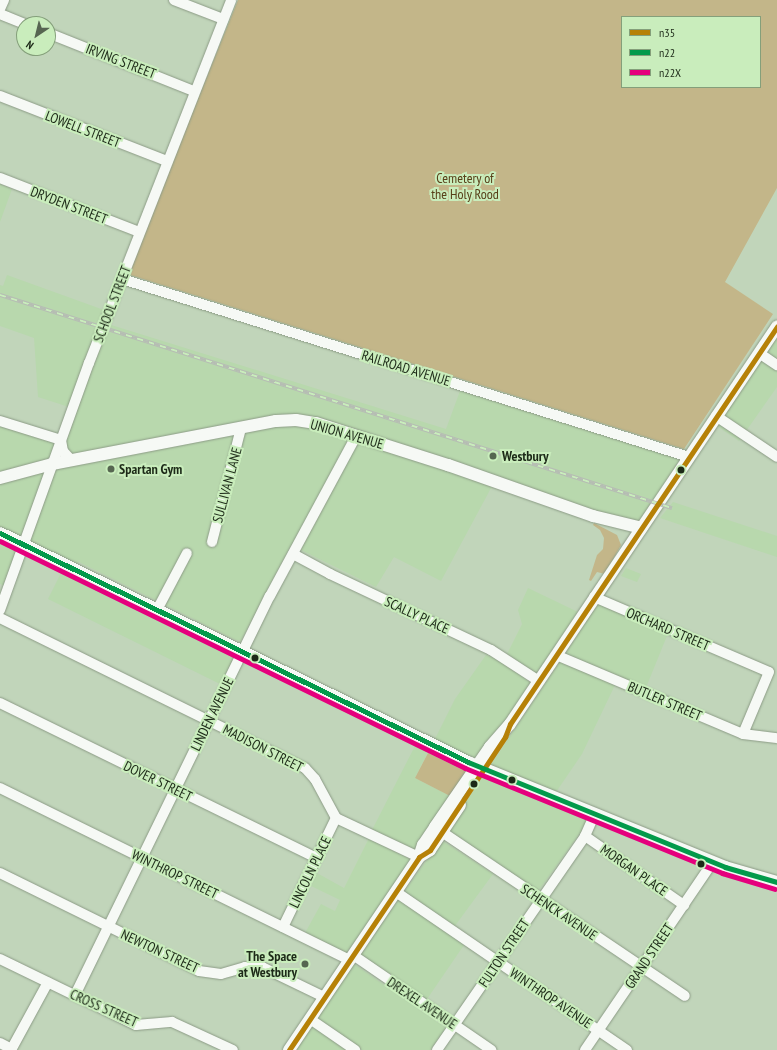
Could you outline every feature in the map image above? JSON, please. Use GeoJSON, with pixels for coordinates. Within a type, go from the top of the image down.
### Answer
{"type":"FeatureCollection","features":[{"type":"Feature","properties":{"kind":"main road"},"geometry":{"type":"LineString","coordinates":[[289,1050],[419,857],[423,845],[438,830],[481,767],[505,737],[510,724],[594,597],[634,540],[777,326]]}},
{"type":"Feature","properties":{"kind":"main road","name":"UNION AVENUE"},"geometry":{"type":"LineString","coordinates":[[0,478],[52,464],[276,421],[296,420],[316,423],[593,516],[642,528]]}},
{"type":"Feature","properties":{"kind":"main road","name":"UNION AVENUE"},"geometry":{"type":"LineString","coordinates":[[593,516],[634,540]]}},
{"type":"Feature","properties":{"kind":"main road"},"geometry":{"type":"LineString","coordinates":[[0,533],[481,767],[713,862],[777,882]]}},
{"type":"Feature","properties":{"kind":"street"},"geometry":{"type":"LineString","coordinates":[[0,9],[4,0]]}},
{"type":"Feature","properties":{"kind":"street"},"geometry":{"type":"LineString","coordinates":[[174,0],[223,19]]}},
{"type":"Feature","properties":{"kind":"street","name":"SCHOOL STREET"},"geometry":{"type":"LineString","coordinates":[[0,610],[52,464],[139,232],[231,0]]}},
{"type":"Feature","properties":{"kind":"street"},"geometry":{"type":"LineString","coordinates":[[0,14],[16,20]]}},
{"type":"Feature","properties":{"kind":"street","name":"IRVING STREET"},"geometry":{"type":"LineString","coordinates":[[56,36],[194,91]]}},
{"type":"Feature","properties":{"kind":"street","name":"LOWELL STREET"},"geometry":{"type":"LineString","coordinates":[[0,96],[167,161]]}},
{"type":"Feature","properties":{"kind":"street","name":"DRYDEN STREET"},"geometry":{"type":"LineString","coordinates":[[0,178],[139,232]]}},
{"type":"Feature","properties":{"kind":"street","name":"RAILROAD AVENUE"},"geometry":{"type":"LineString","coordinates":[[122,278],[689,457]]}},
{"type":"Feature","properties":{"kind":"street"},"geometry":{"type":"LineString","coordinates":[[759,353],[777,365]]}},
{"type":"Feature","properties":{"kind":"street"},"geometry":{"type":"LineString","coordinates":[[716,416],[777,457]]}},
{"type":"Feature","properties":{"kind":"street"},"geometry":{"type":"LineString","coordinates":[[0,421],[61,440],[63,451],[72,461]]}},
{"type":"Feature","properties":{"kind":"street","name":"SULLIVAN LANE"},"geometry":{"type":"LineString","coordinates":[[212,542],[241,428]]}},
{"type":"Feature","properties":{"kind":"street","name":"LINDEN AVENUE"},"geometry":{"type":"LineString","coordinates":[[74,995],[242,652],[356,436]]}},
{"type":"Feature","properties":{"kind":"street"},"geometry":{"type":"LineString","coordinates":[[157,610],[187,553]]}},
{"type":"Feature","properties":{"kind":"street","name":"SCALLY PLACE"},"geometry":{"type":"LineString","coordinates":[[293,554],[327,573],[491,650],[539,681]]}},
{"type":"Feature","properties":{"kind":"street","name":"ORCHARD STREET"},"geometry":{"type":"LineString","coordinates":[[594,597],[742,659],[769,672],[743,734]]}},
{"type":"Feature","properties":{"kind":"street","name":"MADISON STREET"},"geometry":{"type":"LineString","coordinates":[[0,618],[305,768],[315,779],[336,818]]}},
{"type":"Feature","properties":{"kind":"street","name":"BUTLER STREET"},"geometry":{"type":"LineString","coordinates":[[556,655],[743,734],[777,738]]}},
{"type":"Feature","properties":{"kind":"street","name":"DOVER STREET"},"geometry":{"type":"LineString","coordinates":[[0,703],[316,858]]}},
{"type":"Feature","properties":{"kind":"street","name":"WINTHROP STREET"},"geometry":{"type":"LineString","coordinates":[[0,788],[283,927],[351,957]]}},
{"type":"Feature","properties":{"kind":"street","name":"FULTON STREET"},"geometry":{"type":"LineString","coordinates":[[437,1050],[585,836],[595,814]]}},
{"type":"Feature","properties":{"kind":"street"},"geometry":{"type":"LineString","coordinates":[[336,818],[419,857]]}},
{"type":"Feature","properties":{"kind":"street","name":"LINCOLN PLACE"},"geometry":{"type":"LineString","coordinates":[[283,927],[336,818]]}},
{"type":"Feature","properties":{"kind":"street","name":"SCHENCK AVENUE"},"geometry":{"type":"LineString","coordinates":[[438,830],[641,968],[685,996]]}},
{"type":"Feature","properties":{"kind":"street","name":"MORGAN PLACE"},"geometry":{"type":"LineString","coordinates":[[585,836],[684,905]]}},
{"type":"Feature","properties":{"kind":"street","name":"GRAND STREET"},"geometry":{"type":"LineString","coordinates":[[585,1050],[713,862]]}},
{"type":"Feature","properties":{"kind":"street","name":"NEWTON STREET"},"geometry":{"type":"LineString","coordinates":[[0,873],[200,971],[221,974],[245,967],[262,967],[324,997]]}},
{"type":"Feature","properties":{"kind":"street","name":"WINTHROP AVENUE"},"geometry":{"type":"LineString","coordinates":[[396,892],[627,1050]]}},
{"type":"Feature","properties":{"kind":"street","name":"DREXEL AVENUE"},"geometry":{"type":"LineString","coordinates":[[351,957],[491,1050]]}},
{"type":"Feature","properties":{"kind":"street","name":"CROSS STREET"},"geometry":{"type":"LineString","coordinates":[[0,959],[136,1025],[172,1022],[233,1050]]}},
{"type":"Feature","properties":{"kind":"street"},"geometry":{"type":"LineString","coordinates":[[0,1043],[11,1050],[48,982]]}},
{"type":"Feature","properties":{"kind":"street"},"geometry":{"type":"LineString","coordinates":[[310,1019],[355,1050]]}},
{"type":"Feature","properties":{"kind":"shaded area"},"geometry":{"type":"Polygon","coordinates":[[[0,184],[12,189],[0,222],[0,184]]]}},
{"type":"Feature","properties":{"kind":"shaded area"},"geometry":{"type":"Polygon","coordinates":[[[7,275],[104,310],[93,338],[102,341],[108,324],[446,429],[460,391],[680,459],[643,518],[635,522],[619,520],[497,477],[441,581],[394,557],[376,587],[291,545],[240,642],[79,562],[77,566],[28,542],[58,463],[72,461],[61,441],[8,587],[0,584],[0,421],[61,440],[72,408],[38,397],[34,338],[0,326],[0,285],[3,286],[7,275]]]}},
{"type":"Feature","properties":{"kind":"shaded area"},"geometry":{"type":"Polygon","coordinates":[[[777,325],[777,387],[739,441],[711,422],[777,325]]]}},
{"type":"Feature","properties":{"kind":"shaded area"},"geometry":{"type":"Polygon","coordinates":[[[673,502],[777,536],[777,557],[660,518],[673,502]]]}},
{"type":"Feature","properties":{"kind":"shaded area"},"geometry":{"type":"Polygon","coordinates":[[[626,568],[641,574],[637,582],[621,576],[626,568]]]}},
{"type":"Feature","properties":{"kind":"shaded area"},"geometry":{"type":"Polygon","coordinates":[[[62,571],[236,656],[222,685],[48,599],[62,571]]]}},
{"type":"Feature","properties":{"kind":"shaded area"},"geometry":{"type":"Polygon","coordinates":[[[528,588],[578,612],[537,675],[507,654],[522,624],[518,610],[528,588]]]}},
{"type":"Feature","properties":{"kind":"shaded area"},"geometry":{"type":"Polygon","coordinates":[[[598,601],[669,631],[645,690],[565,655],[598,601]]]}},
{"type":"Feature","properties":{"kind":"shaded area"},"geometry":{"type":"Polygon","coordinates":[[[486,655],[499,660],[531,683],[477,762],[434,741],[455,699],[486,655]]]}},
{"type":"Feature","properties":{"kind":"shaded area"},"geometry":{"type":"Polygon","coordinates":[[[560,662],[615,685],[582,754],[554,795],[490,766],[560,662]]]}},
{"type":"Feature","properties":{"kind":"shaded area"},"geometry":{"type":"Polygon","coordinates":[[[416,744],[429,750],[415,778],[450,796],[415,850],[372,830],[416,744]]]}},
{"type":"Feature","properties":{"kind":"shaded area"},"geometry":{"type":"Polygon","coordinates":[[[484,775],[590,819],[536,894],[447,830],[484,775]]]}},
{"type":"Feature","properties":{"kind":"shaded area"},"geometry":{"type":"Polygon","coordinates":[[[369,838],[411,860],[346,954],[305,933],[321,904],[335,911],[340,900],[311,886],[317,873],[344,888],[369,838]]]}},
{"type":"Feature","properties":{"kind":"shaded area"},"geometry":{"type":"Polygon","coordinates":[[[441,840],[493,874],[449,934],[464,945],[425,1002],[359,956],[441,840]]]}},
{"type":"Feature","properties":{"kind":"shaded area"},"geometry":{"type":"Polygon","coordinates":[[[354,964],[446,1028],[430,1050],[296,1050],[354,964]]]}},
{"type":"Feature","properties":{"kind":"green space","name":"Cemetery of the Holy Rood"},"geometry":{"type":"Polygon","coordinates":[[[238,0],[777,0],[777,188],[725,282],[773,314],[684,449],[130,275],[128,271],[238,0]]]}},
{"type":"Feature","properties":{"kind":"green space"},"geometry":{"type":"Polygon","coordinates":[[[594,523],[617,535],[621,545],[605,574],[597,572],[591,581],[589,580],[597,555],[603,549],[604,538],[600,530],[593,525],[594,523]]]}},
{"type":"Feature","properties":{"kind":"green space"},"geometry":{"type":"Polygon","coordinates":[[[428,753],[467,772],[450,796],[415,778],[428,753]]]}},
{"type":"Feature","properties":{"kind":"railway"},"geometry":{"type":"LineString","coordinates":[[0,295],[672,508]]}},
{"type":"Feature","properties":{"kind":"transit line","name":"n35"},"geometry":{"type":"LineString","coordinates":[[289,1050],[419,857],[430,850],[505,737],[510,724],[777,326]]}},
{"type":"Feature","properties":{"kind":"transit line","name":"n22"},"geometry":{"type":"LineString","coordinates":[[0,533],[468,762],[725,867],[777,882]]}},
{"type":"Feature","properties":{"kind":"transit line","name":"n22X"},"geometry":{"type":"LineString","coordinates":[[0,541],[465,768],[722,873],[775,889]]}},
{"type":"Feature","properties":{"kind":"place","name":"Westbury"},"geometry":{"type":"Point","coordinates":[493,456]}},
{"type":"Feature","properties":{"kind":"place","name":"Spartan Gym"},"geometry":{"type":"Point","coordinates":[111,469]}},
{"type":"Feature","properties":{"kind":"place","name":"The Space at Westbury"},"geometry":{"type":"Point","coordinates":[305,964]}}]}
